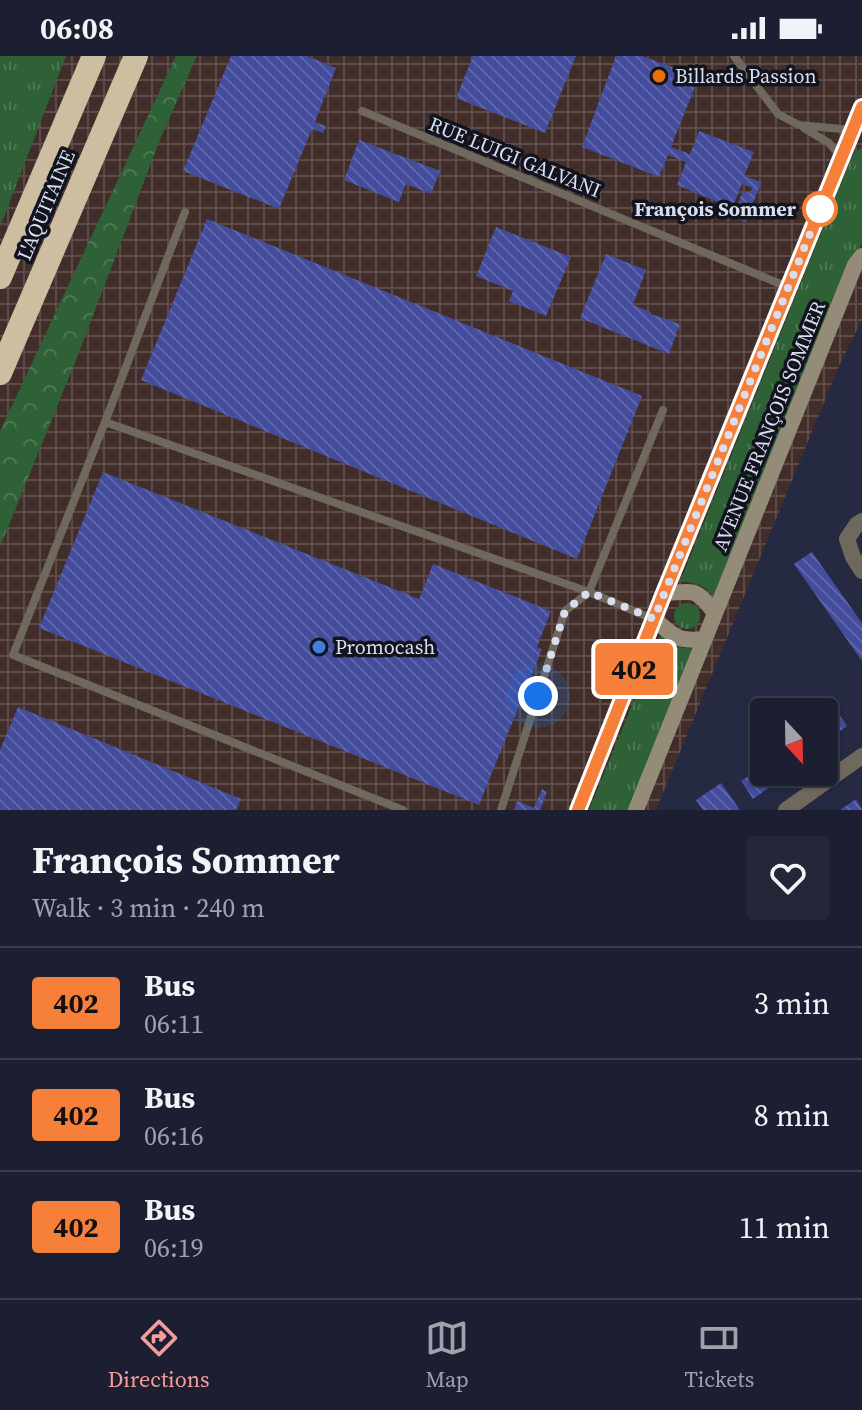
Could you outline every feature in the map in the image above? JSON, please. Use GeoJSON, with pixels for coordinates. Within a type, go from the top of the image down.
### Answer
{"type":"FeatureCollection","features":[{"type":"Feature","properties":{"kind":"highway","name":"L'AQUITAINE"},"geometry":{"type":"LineString","coordinates":[[0,277],[94,56]]}},
{"type":"Feature","properties":{"kind":"highway","name":"L'AQUITAINE"},"geometry":{"type":"LineString","coordinates":[[0,373],[136,56]]}},
{"type":"Feature","properties":{"kind":"street","name":"AVENUE FRANÇOIS SOMMER"},"geometry":{"type":"LineString","coordinates":[[664,593],[841,157],[859,133],[862,107]]}},
{"type":"Feature","properties":{"kind":"street","name":"AVENUE FRANÇOIS SOMMER"},"geometry":{"type":"LineString","coordinates":[[715,613],[855,265],[862,256]]}},
{"type":"Feature","properties":{"kind":"street"},"geometry":{"type":"LineString","coordinates":[[862,521],[847,539],[862,571]]}},
{"type":"Feature","properties":{"kind":"street"},"geometry":{"type":"LineString","coordinates":[[578,810],[664,593],[693,592],[703,596],[715,613],[636,810]]}},
{"type":"Feature","properties":{"kind":"street"},"geometry":{"type":"LineString","coordinates":[[654,619],[685,641],[704,639]]}},
{"type":"Feature","properties":{"kind":"street"},"geometry":{"type":"LineString","coordinates":[[786,810],[862,756]]}},
{"type":"Feature","properties":{"kind":"lane"},"geometry":{"type":"LineString","coordinates":[[734,56],[778,114],[829,143],[841,157]]}},
{"type":"Feature","properties":{"kind":"lane","name":"RUE LUIGI GALVANI"},"geometry":{"type":"LineString","coordinates":[[362,111],[789,287]]}},
{"type":"Feature","properties":{"kind":"lane"},"geometry":{"type":"LineString","coordinates":[[799,125],[859,133]]}},
{"type":"Feature","properties":{"kind":"lane"},"geometry":{"type":"LineString","coordinates":[[185,212],[13,655],[403,810]]}},
{"type":"Feature","properties":{"kind":"lane"},"geometry":{"type":"LineString","coordinates":[[501,810],[565,611],[589,592],[663,410]]}},
{"type":"Feature","properties":{"kind":"lane"},"geometry":{"type":"LineString","coordinates":[[105,422],[589,592],[654,619]]}},
{"type":"Feature","properties":{"kind":"shaded area"},"geometry":{"type":"Polygon","coordinates":[[[0,56],[862,56],[862,320],[840,364],[656,810],[0,810],[0,56]]]}},
{"type":"Feature","properties":{"kind":"green space"},"geometry":{"type":"Polygon","coordinates":[[[0,56],[66,56],[0,227],[0,56]]]}},
{"type":"Feature","properties":{"kind":"green space"},"geometry":{"type":"Polygon","coordinates":[[[176,56],[197,56],[161,137],[0,547],[0,431],[176,56]]]}},
{"type":"Feature","properties":{"kind":"green space"},"geometry":{"type":"Polygon","coordinates":[[[862,147],[862,244],[848,266],[715,597],[699,585],[680,582],[853,154],[862,147]]]}},
{"type":"Feature","properties":{"kind":"green space"},"geometry":{"type":"Polygon","coordinates":[[[687,603],[696,607],[700,616],[696,625],[687,629],[678,625],[674,616],[678,607],[687,603]]]}},
{"type":"Feature","properties":{"kind":"green space"},"geometry":{"type":"Polygon","coordinates":[[[661,635],[676,646],[694,648],[628,810],[589,810],[661,635]]]}},
{"type":"Feature","properties":{"kind":"building"},"geometry":{"type":"Polygon","coordinates":[[[231,56],[307,56],[336,68],[315,122],[326,126],[323,133],[312,129],[279,209],[183,171],[231,56]]]}},
{"type":"Feature","properties":{"kind":"building"},"geometry":{"type":"Polygon","coordinates":[[[473,56],[576,56],[545,133],[456,98],[473,56]]]}},
{"type":"Feature","properties":{"kind":"building"},"geometry":{"type":"Polygon","coordinates":[[[616,56],[642,56],[699,77],[671,147],[690,154],[699,131],[754,152],[744,176],[761,182],[746,222],[733,217],[743,191],[750,193],[752,188],[742,184],[732,208],[677,185],[686,162],[668,155],[659,177],[582,147],[616,56]]]}},
{"type":"Feature","properties":{"kind":"building"},"geometry":{"type":"Polygon","coordinates":[[[359,140],[440,171],[431,194],[406,184],[399,202],[344,180],[359,140]]]}},
{"type":"Feature","properties":{"kind":"building"},"geometry":{"type":"Polygon","coordinates":[[[207,219],[642,396],[577,559],[141,380],[207,219]]]}},
{"type":"Feature","properties":{"kind":"building"},"geometry":{"type":"Polygon","coordinates":[[[496,227],[571,257],[546,316],[509,301],[513,291],[476,276],[496,227]]]}},
{"type":"Feature","properties":{"kind":"building"},"geometry":{"type":"Polygon","coordinates":[[[606,254],[646,270],[633,305],[680,324],[669,354],[580,318],[606,254]]]}},
{"type":"Feature","properties":{"kind":"building"},"geometry":{"type":"Polygon","coordinates":[[[103,472],[419,599],[433,564],[551,611],[537,647],[542,649],[479,805],[39,628],[103,472]]]}},
{"type":"Feature","properties":{"kind":"building"},"geometry":{"type":"Polygon","coordinates":[[[812,552],[862,623],[862,661],[794,564],[812,552]]]}},
{"type":"Feature","properties":{"kind":"building"},"geometry":{"type":"Polygon","coordinates":[[[18,707],[241,799],[236,810],[0,810],[0,750],[18,707]]]}},
{"type":"Feature","properties":{"kind":"building"},"geometry":{"type":"Polygon","coordinates":[[[838,713],[847,726],[838,733],[838,713]]]}},
{"type":"Feature","properties":{"kind":"building"},"geometry":{"type":"Polygon","coordinates":[[[750,775],[750,786],[771,786],[753,799],[741,781],[750,775]]]}},
{"type":"Feature","properties":{"kind":"building"},"geometry":{"type":"Polygon","coordinates":[[[721,783],[740,810],[703,810],[696,800],[721,783]]]}},
{"type":"Feature","properties":{"kind":"building"},"geometry":{"type":"Polygon","coordinates":[[[542,789],[547,792],[540,810],[514,810],[517,801],[534,808],[542,789]]]}},
{"type":"Feature","properties":{"kind":"building"},"geometry":{"type":"Polygon","coordinates":[[[856,799],[862,810],[840,810],[856,799]]]}},
{"type":"Feature","properties":{"kind":"bus line","name":"402"},"geometry":{"type":"LineString","coordinates":[[578,810],[862,107]]}},
{"type":"Feature","properties":{"kind":"place","name":"Billards Passion"},"geometry":{"type":"Point","coordinates":[659,76]}},
{"type":"Feature","properties":{"kind":"place","name":"François Sommer"},"geometry":{"type":"Point","coordinates":[820,209]}},
{"type":"Feature","properties":{"kind":"place","name":"Promocash"},"geometry":{"type":"Point","coordinates":[319,647]}},
{"type":"Feature","properties":{"kind":"route"},"geometry":{"type":"LineString","coordinates":[[538,696],[565,611],[589,592],[654,619],[820,209]]}}]}
